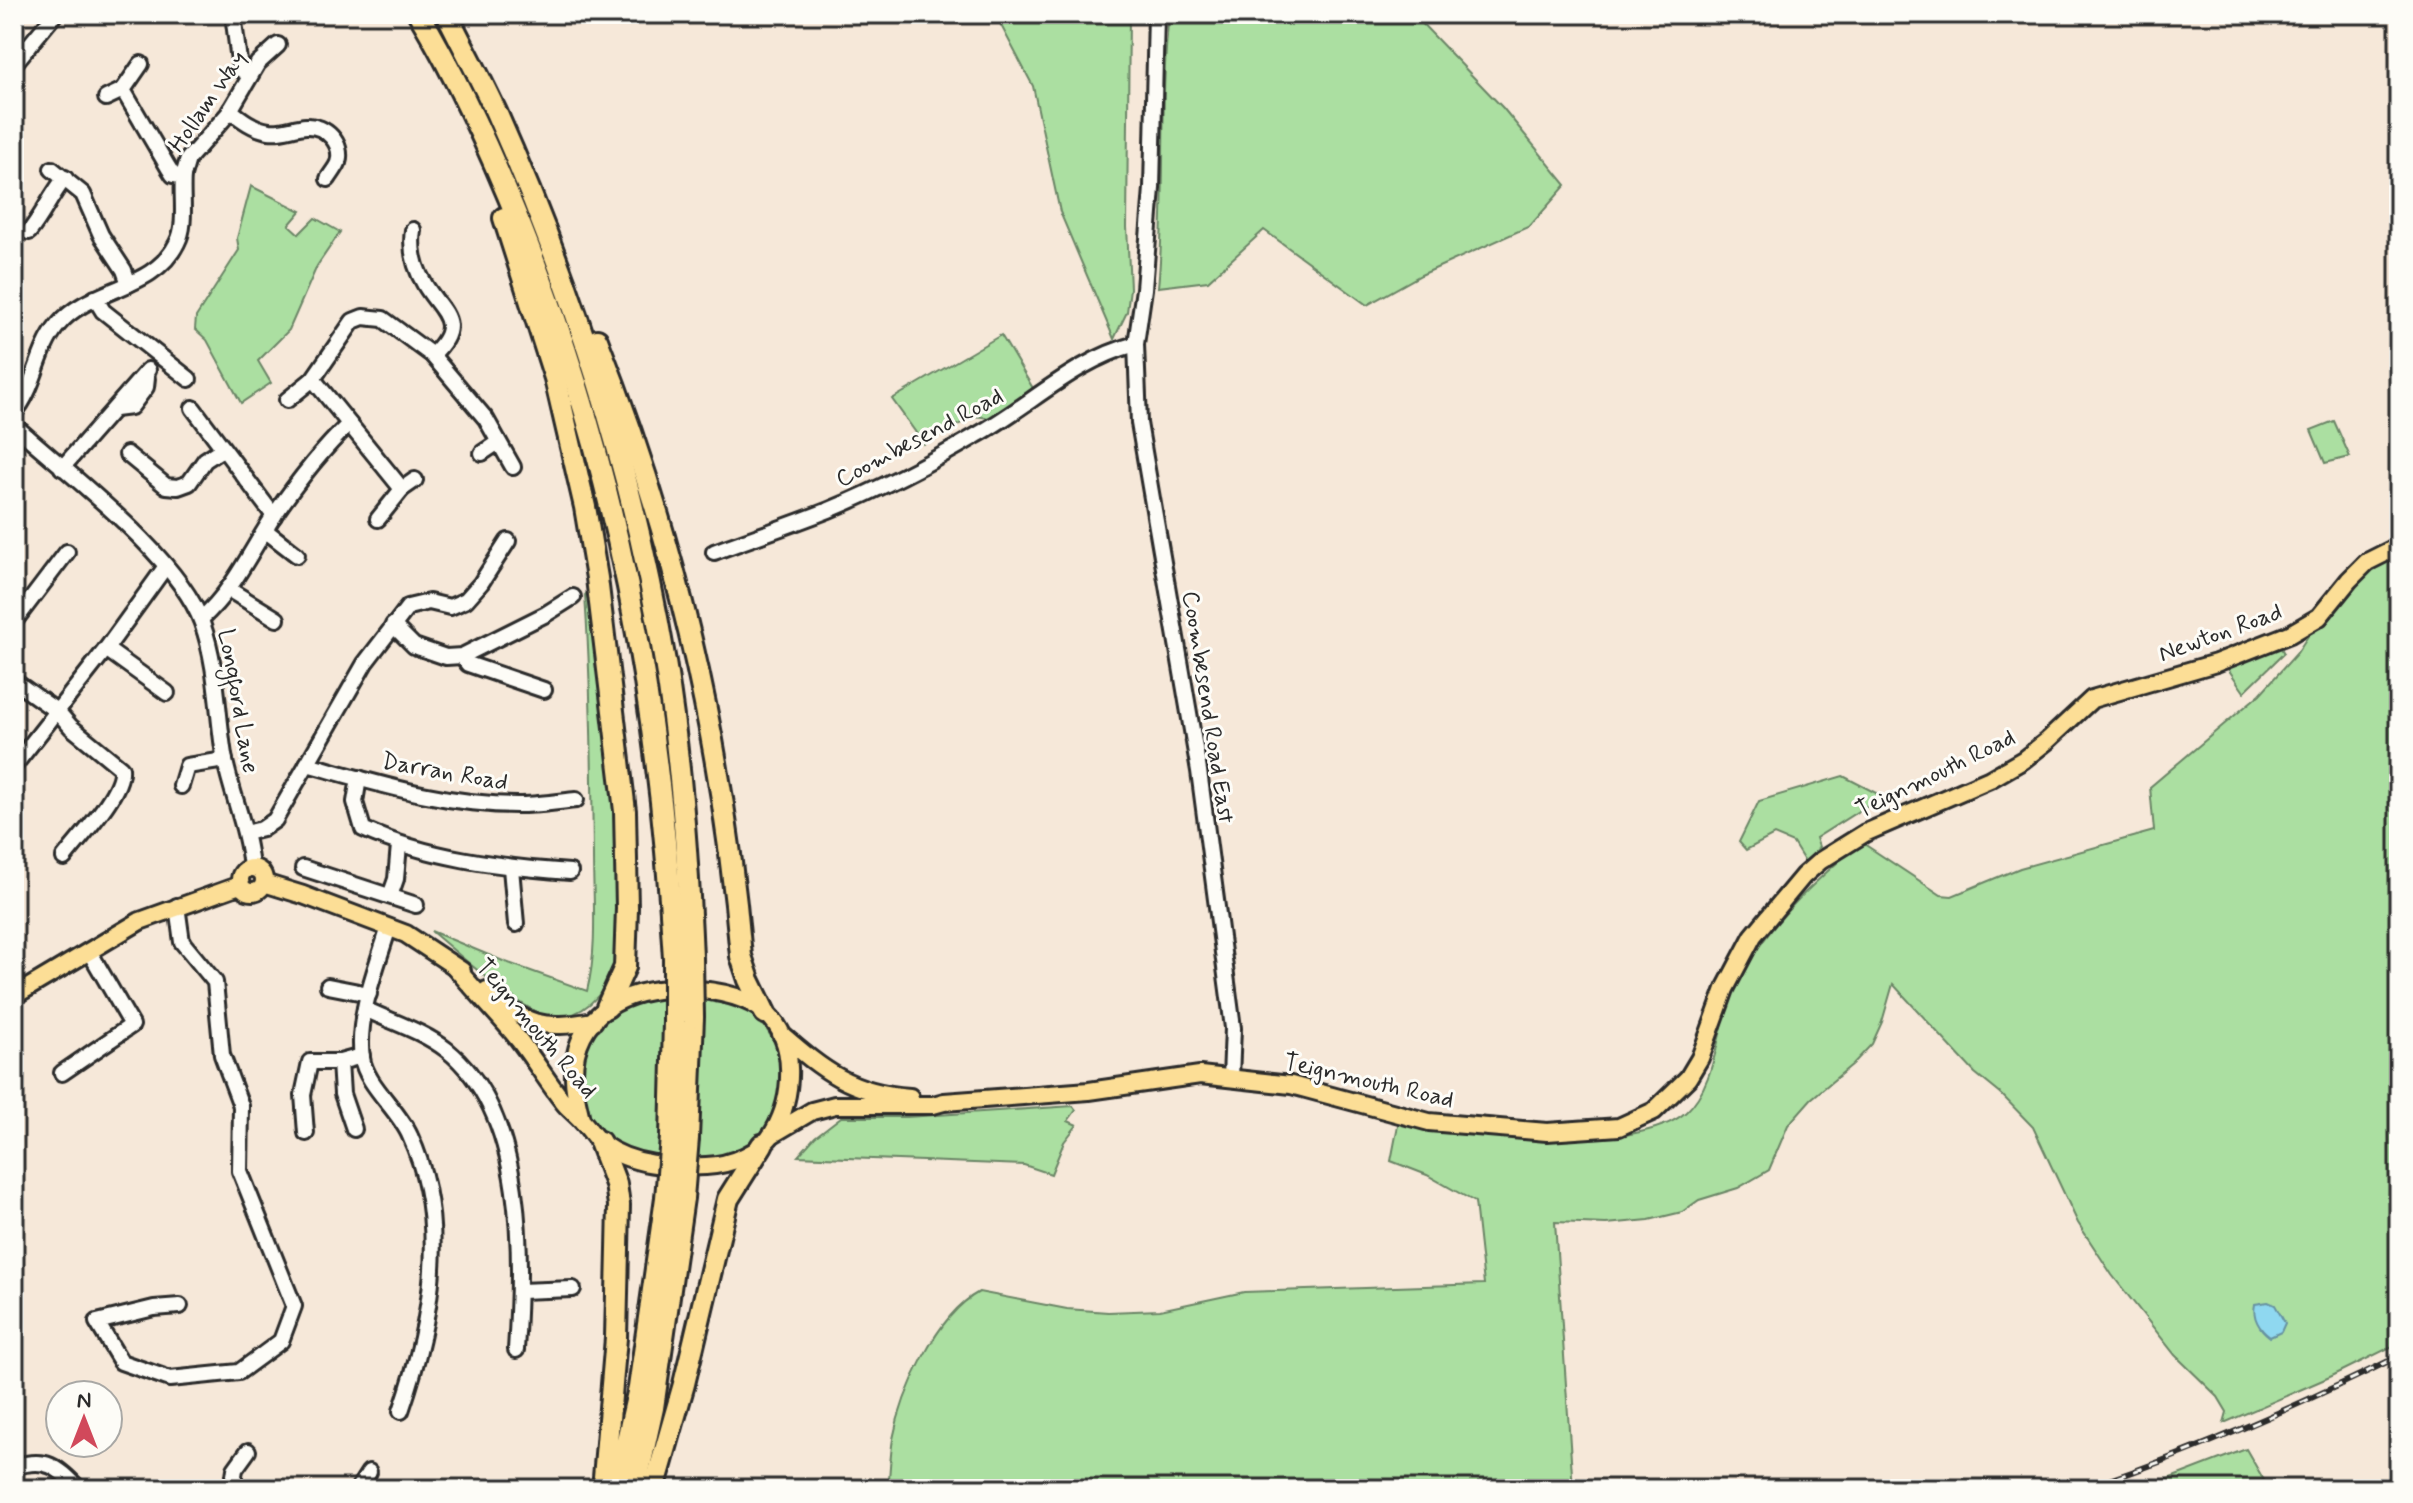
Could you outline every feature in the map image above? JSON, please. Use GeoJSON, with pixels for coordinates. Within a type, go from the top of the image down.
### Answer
{"type":"FeatureCollection","features":[{"type":"Feature","properties":{"kind":"highway"},"geometry":{"type":"LineString","coordinates":[[419,14],[483,139],[550,302],[581,396],[614,515],[639,635],[654,732],[669,877],[683,958]]}},
{"type":"Feature","properties":{"kind":"highway"},"geometry":{"type":"LineString","coordinates":[[447,14],[496,112],[570,298],[600,391],[650,582],[665,664],[682,794],[680,1138],[655,1394],[635,1489]]}},
{"type":"Feature","properties":{"kind":"highway"},"geometry":{"type":"LineString","coordinates":[[483,139],[504,220],[555,378],[582,492],[597,578],[625,811],[627,908],[625,967],[600,1014]]}},
{"type":"Feature","properties":{"kind":"highway"},"geometry":{"type":"LineString","coordinates":[[549,243],[577,290],[605,361],[635,442],[669,550],[715,754],[741,956],[765,1013]]}},
{"type":"Feature","properties":{"kind":"highway"},"geometry":{"type":"LineString","coordinates":[[654,1489],[684,1384],[728,1199],[767,1139]]}},
{"type":"Feature","properties":{"kind":"highway"},"geometry":{"type":"LineString","coordinates":[[600,1142],[616,1184],[619,1205],[616,1338],[603,1489]]}},
{"type":"Feature","properties":{"kind":"highway"},"geometry":{"type":"LineString","coordinates":[[616,1489],[639,1388],[674,1198]]}},
{"type":"Feature","properties":{"kind":"main road","name":"Newton Road"},"geometry":{"type":"LineString","coordinates":[[2079,709],[2092,699],[2108,693],[2216,663],[2290,634],[2319,617],[2367,562],[2399,546]]}},
{"type":"Feature","properties":{"kind":"main road","name":"Teignmouth Road"},"geometry":{"type":"LineString","coordinates":[[767,1139],[799,1117],[822,1107],[848,1104],[933,1105],[1077,1093],[1200,1075],[1291,1085],[1429,1122],[1547,1132],[1619,1127],[1654,1111],[1688,1078],[1700,1058],[1725,989],[1753,936],[1803,876],[1820,861],[1878,827],[1990,779],[2023,760],[2079,709]]}},
{"type":"Feature","properties":{"kind":"main road"},"geometry":{"type":"LineString","coordinates":[[251,868],[261,872],[264,883],[260,890],[253,893],[245,891],[240,885],[241,874],[251,868]]}},
{"type":"Feature","properties":{"kind":"main road","name":"Teignmouth Road"},"geometry":{"type":"LineString","coordinates":[[264,883],[389,927],[435,951],[515,1013],[541,1025],[565,1026],[600,1014]]}},
{"type":"Feature","properties":{"kind":"main road"},"geometry":{"type":"LineString","coordinates":[[14,996],[140,921],[240,885]]}},
{"type":"Feature","properties":{"kind":"main road","name":"Teignmouth Road"},"geometry":{"type":"LineString","coordinates":[[455,967],[516,1036],[566,1104],[581,1119]]}},
{"type":"Feature","properties":{"kind":"main road"},"geometry":{"type":"LineString","coordinates":[[652,989],[701,989],[731,996],[765,1013],[781,1034],[789,1089],[785,1109],[767,1139],[741,1158],[711,1166],[643,1162],[600,1142],[581,1119],[574,1064],[581,1043],[600,1014],[631,995],[652,989]]}},
{"type":"Feature","properties":{"kind":"main road","name":"Teignmouth Road"},"geometry":{"type":"LineString","coordinates":[[781,1034],[827,1072],[859,1087],[944,1102]]}},
{"type":"Feature","properties":{"kind":"street"},"geometry":{"type":"LineString","coordinates":[[14,64],[55,14]]}},
{"type":"Feature","properties":{"kind":"street"},"geometry":{"type":"LineString","coordinates":[[233,14],[240,69],[249,75]]}},
{"type":"Feature","properties":{"kind":"street","name":"Coombesend Road East"},"geometry":{"type":"LineString","coordinates":[[1156,14],[1152,188],[1136,344],[1139,423],[1199,771],[1233,1028],[1231,1078]]}},
{"type":"Feature","properties":{"kind":"street","name":"Hollam Way"},"geometry":{"type":"LineString","coordinates":[[183,176],[188,159],[230,110],[249,75],[275,54]]}},
{"type":"Feature","properties":{"kind":"street"},"geometry":{"type":"LineString","coordinates":[[106,98],[123,90],[141,64]]}},
{"type":"Feature","properties":{"kind":"street"},"geometry":{"type":"LineString","coordinates":[[14,413],[25,400],[45,345],[58,325],[70,313],[95,298],[151,272],[178,243],[182,229],[183,176],[173,175],[123,90]]}},
{"type":"Feature","properties":{"kind":"street"},"geometry":{"type":"LineString","coordinates":[[230,110],[264,130],[274,132],[308,126],[324,130],[332,136],[339,155],[338,164],[328,179]]}},
{"type":"Feature","properties":{"kind":"street"},"geometry":{"type":"LineString","coordinates":[[52,169],[83,194],[101,235],[124,270],[129,284]]}},
{"type":"Feature","properties":{"kind":"street"},"geometry":{"type":"LineString","coordinates":[[29,232],[38,221],[49,196],[65,178]]}},
{"type":"Feature","properties":{"kind":"street"},"geometry":{"type":"LineString","coordinates":[[393,248],[412,238],[415,265],[426,288],[447,313],[448,333],[441,347],[432,355]]}},
{"type":"Feature","properties":{"kind":"street"},"geometry":{"type":"LineString","coordinates":[[95,298],[103,311],[189,379]]}},
{"type":"Feature","properties":{"kind":"street"},"geometry":{"type":"LineString","coordinates":[[287,400],[313,379],[348,326],[363,317],[383,319],[432,355],[486,419],[513,467]]}},
{"type":"Feature","properties":{"kind":"street","name":"Coombesend Road"},"geometry":{"type":"LineString","coordinates":[[714,552],[832,508],[923,464],[977,436],[1089,361],[1136,344]]}},
{"type":"Feature","properties":{"kind":"street"},"geometry":{"type":"LineString","coordinates":[[313,379],[349,424],[409,484],[378,519]]}},
{"type":"Feature","properties":{"kind":"street"},"geometry":{"type":"LineString","coordinates":[[193,408],[274,516]]}},
{"type":"Feature","properties":{"kind":"street"},"geometry":{"type":"LineString","coordinates":[[62,468],[115,409]]}},
{"type":"Feature","properties":{"kind":"street"},"geometry":{"type":"LineString","coordinates":[[201,619],[218,604],[274,516],[326,447],[349,424]]}},
{"type":"Feature","properties":{"kind":"street","name":"Longford Lane"},"geometry":{"type":"LineString","coordinates":[[14,425],[127,525],[187,591],[201,619],[212,663],[225,760],[246,833],[251,868]]}},
{"type":"Feature","properties":{"kind":"street"},"geometry":{"type":"LineString","coordinates":[[482,453],[497,443]]}},
{"type":"Feature","properties":{"kind":"street"},"geometry":{"type":"LineString","coordinates":[[127,454],[144,460],[166,486],[178,487],[189,483],[205,460],[222,449]]}},
{"type":"Feature","properties":{"kind":"street"},"geometry":{"type":"LineString","coordinates":[[266,531],[297,555]]}},
{"type":"Feature","properties":{"kind":"street"},"geometry":{"type":"LineString","coordinates":[[246,833],[262,829],[275,820],[365,663],[408,607],[429,602],[450,607],[466,600],[508,541]]}},
{"type":"Feature","properties":{"kind":"street"},"geometry":{"type":"LineString","coordinates":[[14,622],[67,552]]}},
{"type":"Feature","properties":{"kind":"street"},"geometry":{"type":"LineString","coordinates":[[14,766],[106,649],[166,566]]}},
{"type":"Feature","properties":{"kind":"street"},"geometry":{"type":"LineString","coordinates":[[228,589],[277,619]]}},
{"type":"Feature","properties":{"kind":"street"},"geometry":{"type":"LineString","coordinates":[[393,625],[414,646],[446,657],[462,656],[573,597]]}},
{"type":"Feature","properties":{"kind":"street"},"geometry":{"type":"LineString","coordinates":[[106,649],[167,693]]}},
{"type":"Feature","properties":{"kind":"street"},"geometry":{"type":"LineString","coordinates":[[462,656],[468,664],[544,690]]}},
{"type":"Feature","properties":{"kind":"street"},"geometry":{"type":"LineString","coordinates":[[14,681],[58,712],[71,727],[121,768],[122,778],[111,797],[64,858]]}},
{"type":"Feature","properties":{"kind":"street"},"geometry":{"type":"LineString","coordinates":[[181,786],[187,766],[225,760]]}},
{"type":"Feature","properties":{"kind":"street","name":"Darran Road"},"geometry":{"type":"LineString","coordinates":[[307,764],[463,801],[522,805],[576,800]]}},
{"type":"Feature","properties":{"kind":"street"},"geometry":{"type":"LineString","coordinates":[[359,778],[355,802],[363,829],[399,845],[511,868],[570,872]]}},
{"type":"Feature","properties":{"kind":"street"},"geometry":{"type":"LineString","coordinates":[[390,896],[396,879],[399,845]]}},
{"type":"Feature","properties":{"kind":"street"},"geometry":{"type":"LineString","coordinates":[[303,868],[416,905]]}},
{"type":"Feature","properties":{"kind":"street"},"geometry":{"type":"LineString","coordinates":[[511,868],[516,924]]}},
{"type":"Feature","properties":{"kind":"street"},"geometry":{"type":"LineString","coordinates":[[177,906],[182,942],[215,982],[222,1055],[241,1106],[240,1171],[294,1306],[281,1341],[239,1372],[170,1379],[121,1362],[97,1322],[154,1308],[180,1306]]}},
{"type":"Feature","properties":{"kind":"street"},"geometry":{"type":"LineString","coordinates":[[389,927],[367,1002],[362,1056],[365,1068],[404,1122],[417,1150],[432,1222],[427,1322],[418,1363],[401,1411]]}},
{"type":"Feature","properties":{"kind":"street"},"geometry":{"type":"LineString","coordinates":[[62,1073],[132,1025],[89,951]]}},
{"type":"Feature","properties":{"kind":"street"},"geometry":{"type":"LineString","coordinates":[[328,986],[367,1002],[446,1048],[465,1066],[488,1105],[511,1171],[517,1218],[520,1291],[516,1350]]}},
{"type":"Feature","properties":{"kind":"street"},"geometry":{"type":"LineString","coordinates":[[306,1133],[303,1095],[310,1062],[340,1062],[362,1056]]}},
{"type":"Feature","properties":{"kind":"street"},"geometry":{"type":"LineString","coordinates":[[340,1062],[342,1094],[354,1129]]}},
{"type":"Feature","properties":{"kind":"street"},"geometry":{"type":"LineString","coordinates":[[520,1291],[573,1289]]}},
{"type":"Feature","properties":{"kind":"street"},"geometry":{"type":"LineString","coordinates":[[232,1489],[235,1469],[248,1451]]}},
{"type":"Feature","properties":{"kind":"street"},"geometry":{"type":"LineString","coordinates":[[14,1467],[32,1461],[48,1464],[62,1471],[79,1489]]}},
{"type":"Feature","properties":{"kind":"street"},"geometry":{"type":"LineString","coordinates":[[358,1489],[369,1472]]}},
{"type":"Feature","properties":{"kind":"green space"},"geometry":{"type":"Polygon","coordinates":[[[995,14],[1129,14],[1127,227],[1130,288],[1127,312],[1114,339],[1060,212],[1033,86],[995,14]]]}},
{"type":"Feature","properties":{"kind":"green space"},"geometry":{"type":"Polygon","coordinates":[[[1169,14],[1413,14],[1503,108],[1566,185],[1530,226],[1421,275],[1367,305],[1264,230],[1208,281],[1158,287],[1169,14]]]}},
{"type":"Feature","properties":{"kind":"green space"},"geometry":{"type":"Polygon","coordinates":[[[251,186],[301,211],[289,225],[299,234],[315,218],[340,232],[317,266],[289,330],[258,361],[271,383],[241,403],[207,340],[195,329],[196,317],[239,250],[237,238],[251,186]]]}},
{"type":"Feature","properties":{"kind":"green space"},"geometry":{"type":"Polygon","coordinates":[[[1001,335],[1034,390],[990,418],[974,416],[924,444],[892,399],[1001,335]]]}},
{"type":"Feature","properties":{"kind":"green space"},"geometry":{"type":"Polygon","coordinates":[[[2334,421],[2350,457],[2325,463],[2311,430],[2334,421]]]}},
{"type":"Feature","properties":{"kind":"green space"},"geometry":{"type":"Polygon","coordinates":[[[2399,556],[2399,1343],[2224,1423],[2227,1412],[2218,1397],[2175,1355],[2112,1275],[2078,1223],[2033,1127],[1975,1073],[1893,984],[1872,1044],[1811,1099],[1788,1125],[1769,1170],[1738,1188],[1699,1200],[1682,1212],[1649,1220],[1606,1224],[1555,1222],[1573,1489],[888,1489],[893,1439],[913,1378],[935,1336],[963,1303],[979,1292],[1067,1309],[1108,1312],[1160,1310],[1244,1292],[1484,1284],[1475,1202],[1427,1175],[1391,1161],[1399,1120],[1463,1132],[1547,1139],[1629,1134],[1662,1126],[1686,1112],[1704,1087],[1732,994],[1757,949],[1788,910],[1861,842],[1941,895],[1952,896],[2020,868],[2154,831],[2150,787],[2260,694],[2297,653],[2313,628],[2371,568],[2399,556]]]}},
{"type":"Feature","properties":{"kind":"green space"},"geometry":{"type":"Polygon","coordinates":[[[594,584],[613,777],[617,949],[610,976],[590,1004],[571,1015],[548,1016],[505,992],[431,931],[587,991],[593,958],[594,923],[591,725],[585,595],[594,584]]]}},
{"type":"Feature","properties":{"kind":"green space"},"geometry":{"type":"Polygon","coordinates":[[[2279,645],[2284,653],[2244,692],[2226,666],[2279,645]]]}},
{"type":"Feature","properties":{"kind":"green space"},"geometry":{"type":"Polygon","coordinates":[[[1843,776],[1882,796],[1816,838],[1819,847],[1806,864],[1793,843],[1774,835],[1746,850],[1739,842],[1759,801],[1843,776]]]}},
{"type":"Feature","properties":{"kind":"green space"},"geometry":{"type":"Polygon","coordinates":[[[665,995],[724,999],[749,1011],[763,1024],[773,1040],[782,1075],[775,1112],[761,1135],[733,1154],[703,1161],[636,1154],[609,1140],[596,1126],[587,1109],[581,1072],[592,1035],[603,1020],[618,1008],[665,995]]]}},
{"type":"Feature","properties":{"kind":"green space"},"geometry":{"type":"Polygon","coordinates":[[[1073,1106],[1076,1110],[1068,1121],[1077,1125],[1064,1142],[1051,1174],[1024,1165],[798,1156],[815,1137],[841,1117],[907,1117],[1073,1106]]]}},
{"type":"Feature","properties":{"kind":"green space"},"geometry":{"type":"Polygon","coordinates":[[[2246,1449],[2269,1489],[2142,1489],[2246,1449]]]}},
{"type":"Feature","properties":{"kind":"water"},"geometry":{"type":"Polygon","coordinates":[[[2268,1302],[2275,1305],[2285,1323],[2281,1332],[2270,1337],[2255,1314],[2255,1304],[2268,1302]]]}},
{"type":"Feature","properties":{"kind":"railway"},"geometry":{"type":"LineString","coordinates":[[2083,1489],[2244,1428],[2399,1356]]}}]}
